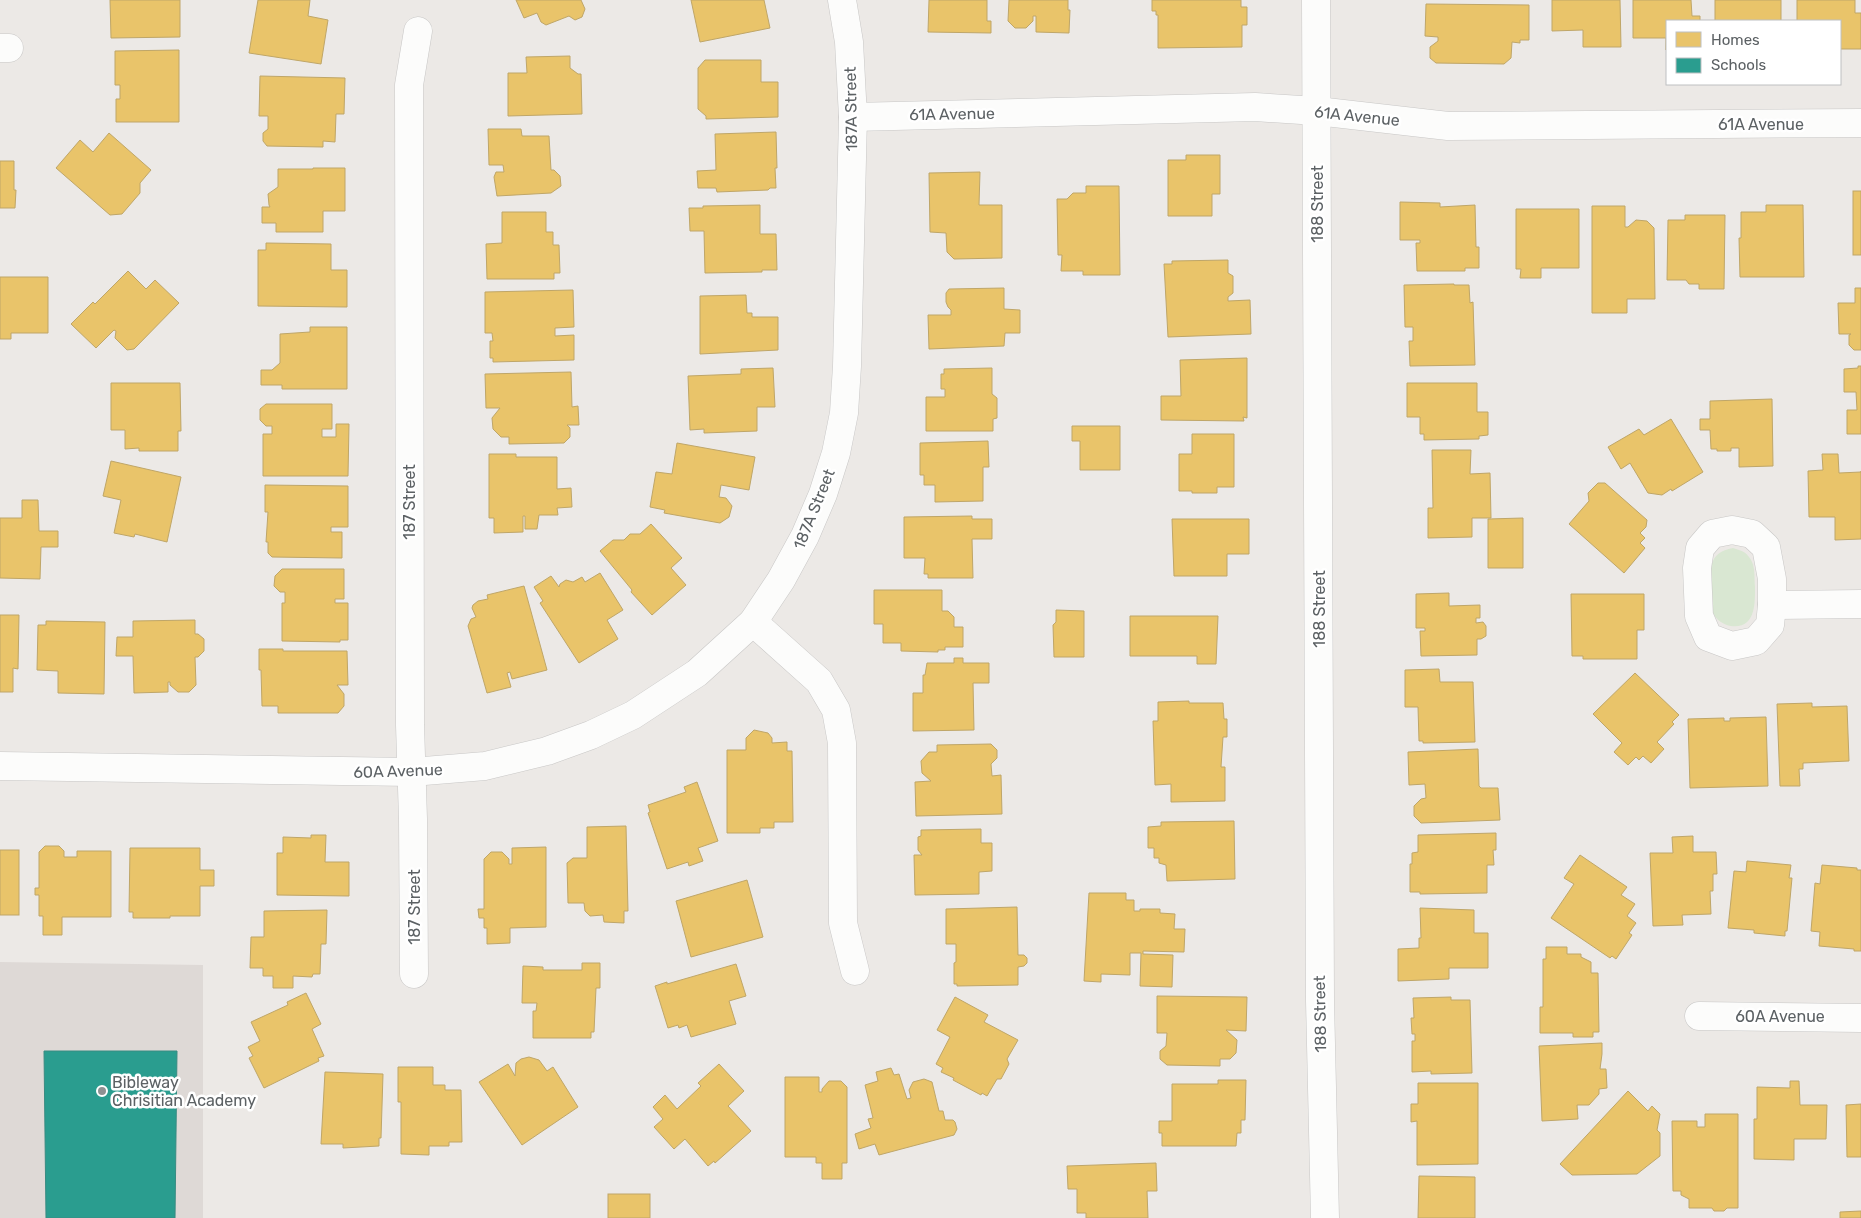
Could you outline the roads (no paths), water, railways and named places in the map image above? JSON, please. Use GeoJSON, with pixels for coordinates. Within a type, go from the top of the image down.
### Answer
{"type":"FeatureCollection","features":[{"type":"Feature","properties":{"kind":"street","name":"187A Street"},"geometry":{"type":"LineString","coordinates":[[754,622],[781,580],[805,536],[823,494],[836,453],[844,413],[850,318],[853,117],[849,42],[842,0]]}},
{"type":"Feature","properties":{"kind":"street","name":"188 Street"},"geometry":{"type":"LineString","coordinates":[[1316,0],[1320,991],[1325,1218]]}},
{"type":"Feature","properties":{"kind":"street","name":"187 Street"},"geometry":{"type":"LineString","coordinates":[[414,974],[410,705],[408,85],[418,31]]}},
{"type":"Feature","properties":{"kind":"street","name":"61A Avenue"},"geometry":{"type":"LineString","coordinates":[[853,117],[1255,107],[1317,111],[1448,126],[1861,123]]}},
{"type":"Feature","properties":{"kind":"street"},"geometry":{"type":"LineString","coordinates":[[1772,605],[1861,604]]}},
{"type":"Feature","properties":{"kind":"street","name":"60A Avenue"},"geometry":{"type":"LineString","coordinates":[[0,766],[412,772],[485,766],[547,751],[591,735],[633,715],[698,674],[754,622]]}},
{"type":"Feature","properties":{"kind":"street"},"geometry":{"type":"LineString","coordinates":[[754,622],[819,680],[836,710],[842,743],[843,923],[855,971]]}},
{"type":"Feature","properties":{"kind":"street","name":"60A Avenue"},"geometry":{"type":"LineString","coordinates":[[1699,1016],[1861,1018]]}},
{"type":"Feature","properties":{"kind":"place","name":"Bibleway Chrisitian Academy"},"geometry":{"type":"Point","coordinates":[102,1091]}}]}
